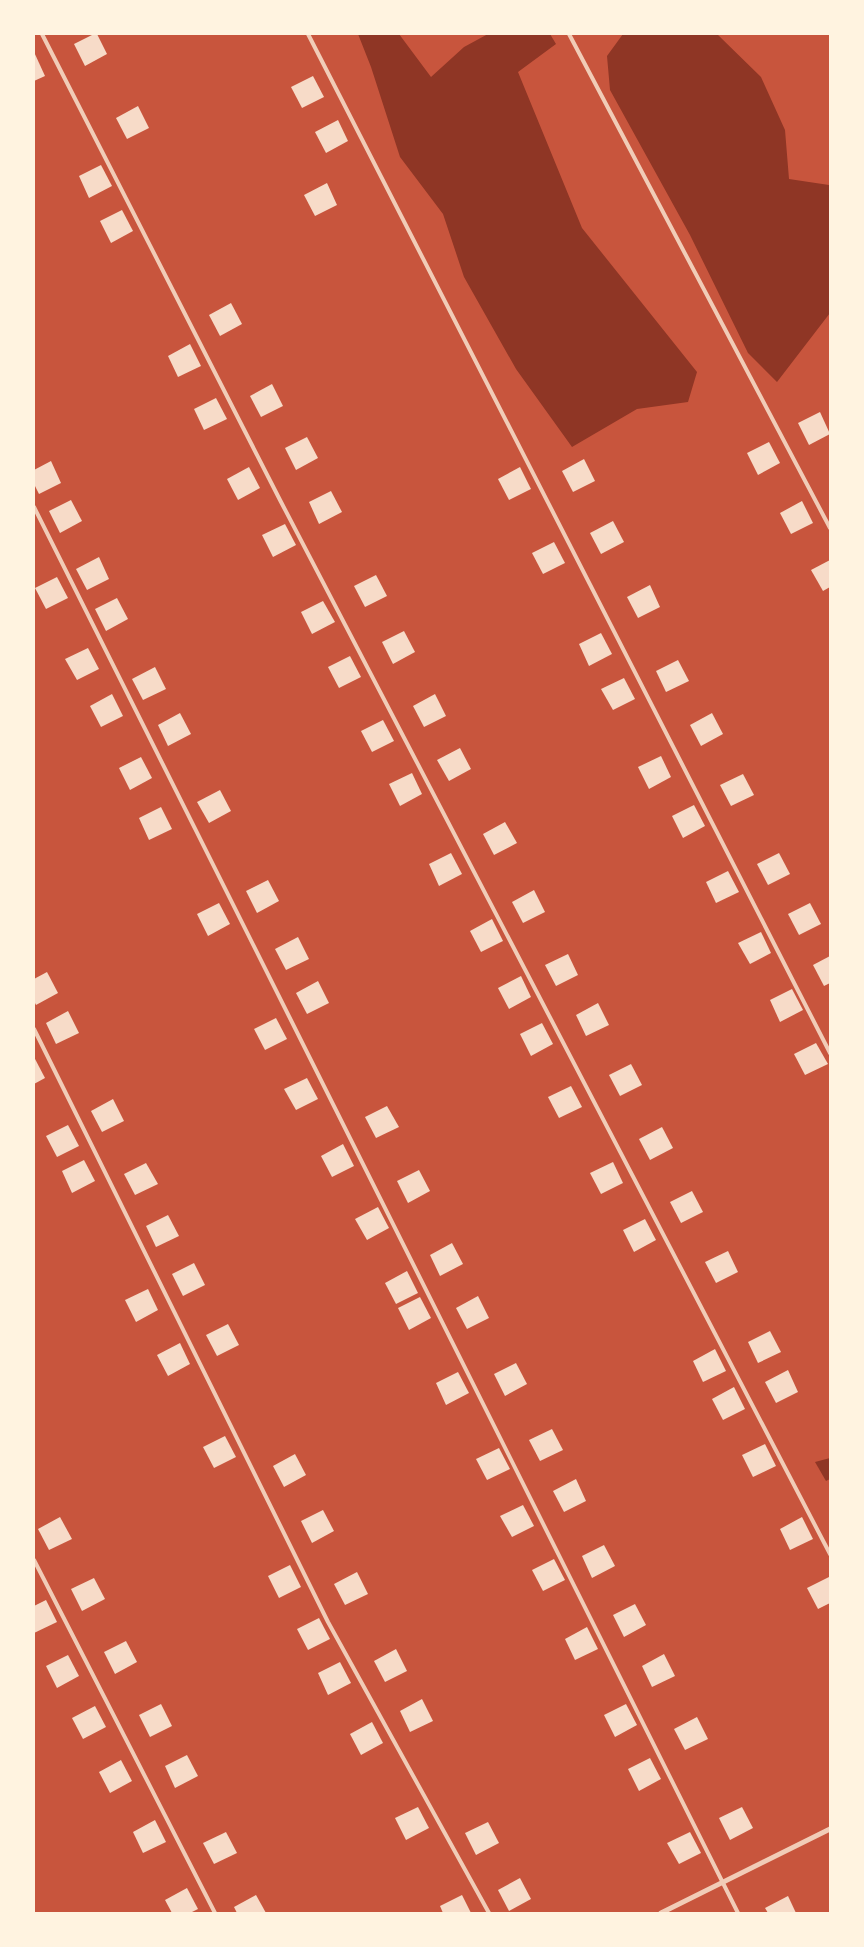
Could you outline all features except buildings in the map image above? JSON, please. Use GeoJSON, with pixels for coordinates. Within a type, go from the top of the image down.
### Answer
{"type":"FeatureCollection","features":[{"type":"Feature","properties":{"kind":"street"},"geometry":{"type":"LineString","coordinates":[[661,1913],[830,1829]]}},
{"type":"Feature","properties":{"kind":"lane"},"geometry":{"type":"LineString","coordinates":[[42,34],[280,500],[830,1554]]}},
{"type":"Feature","properties":{"kind":"lane"},"geometry":{"type":"LineString","coordinates":[[308,34],[830,1053]]}},
{"type":"Feature","properties":{"kind":"lane"},"geometry":{"type":"LineString","coordinates":[[570,34],[830,528]]}},
{"type":"Feature","properties":{"kind":"lane"},"geometry":{"type":"LineString","coordinates":[[34,507],[738,1913]]}},
{"type":"Feature","properties":{"kind":"lane"},"geometry":{"type":"LineString","coordinates":[[34,1029],[328,1622],[489,1913]]}},
{"type":"Feature","properties":{"kind":"lane"},"geometry":{"type":"LineString","coordinates":[[34,1560],[216,1913]]}},
{"type":"Feature","properties":{"kind":"shaded area"},"geometry":{"type":"Polygon","coordinates":[[[358,34],[399,34],[431,77],[464,47],[488,34],[550,34],[556,44],[518,72],[582,228],[697,372],[688,402],[637,409],[572,447],[516,369],[464,277],[443,214],[400,157],[371,67],[358,34]]]}},
{"type":"Feature","properties":{"kind":"shaded area"},"geometry":{"type":"Polygon","coordinates":[[[623,34],[717,34],[761,77],[785,130],[789,179],[829,185],[830,187],[830,313],[777,382],[748,353],[690,235],[610,90],[607,56],[623,34]]]}},
{"type":"Feature","properties":{"kind":"shaded area"},"geometry":{"type":"Polygon","coordinates":[[[830,1458],[830,1479],[826,1481],[815,1462],[830,1458]]]}}]}
